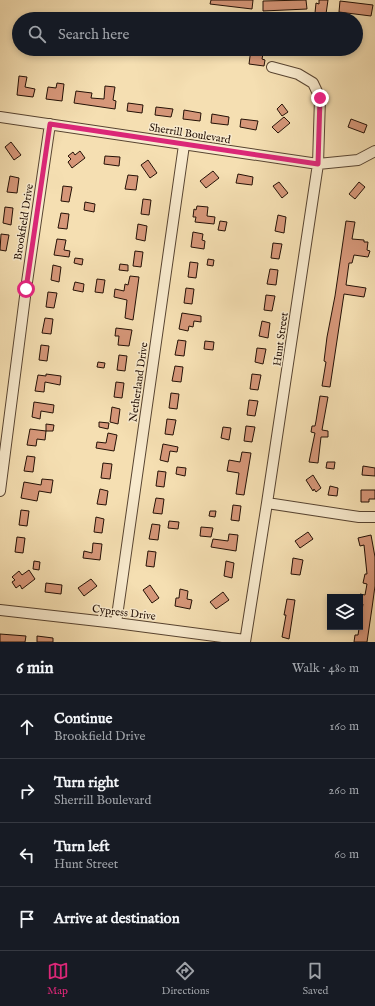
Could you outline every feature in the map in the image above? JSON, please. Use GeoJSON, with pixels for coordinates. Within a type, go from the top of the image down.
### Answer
{"type":"FeatureCollection","features":[{"type":"Feature","properties":{"kind":"street","name":"Hunt Street"},"geometry":{"type":"LineString","coordinates":[[245,641],[318,164],[320,98],[313,83],[298,74],[272,67]]}},
{"type":"Feature","properties":{"kind":"street","name":"Sherrill Boulevard"},"geometry":{"type":"LineString","coordinates":[[0,117],[318,164],[358,160],[375,151]]}},
{"type":"Feature","properties":{"kind":"street","name":"Brookfield Drive"},"geometry":{"type":"LineString","coordinates":[[0,491],[26,289],[50,124]]}},
{"type":"Feature","properties":{"kind":"street","name":"Netherland Drive"},"geometry":{"type":"LineString","coordinates":[[116,623],[184,145]]}},
{"type":"Feature","properties":{"kind":"street"},"geometry":{"type":"LineString","coordinates":[[267,503],[359,517],[375,517]]}},
{"type":"Feature","properties":{"kind":"street","name":"Cypress Drive"},"geometry":{"type":"LineString","coordinates":[[0,610],[116,623],[245,641]]}},
{"type":"Feature","properties":{"kind":"building"},"geometry":{"type":"Polygon","coordinates":[[[211,0],[253,0],[252,9],[210,4],[211,0]]]}},
{"type":"Feature","properties":{"kind":"building"},"geometry":{"type":"Polygon","coordinates":[[[306,0],[307,9],[263,11],[263,1],[306,0]]]}},
{"type":"Feature","properties":{"kind":"building"},"geometry":{"type":"Polygon","coordinates":[[[319,0],[328,0],[326,12],[315,12],[316,3],[319,4],[319,0]]]}},
{"type":"Feature","properties":{"kind":"building"},"geometry":{"type":"Polygon","coordinates":[[[340,1],[373,5],[371,16],[363,15],[363,12],[339,12],[340,1]]]}},
{"type":"Feature","properties":{"kind":"building"},"geometry":{"type":"Polygon","coordinates":[[[250,56],[263,56],[262,59],[265,60],[264,66],[249,64],[250,56]]]}},
{"type":"Feature","properties":{"kind":"building"},"geometry":{"type":"Polygon","coordinates":[[[19,76],[27,77],[25,87],[35,89],[33,97],[17,95],[19,76]]]}},
{"type":"Feature","properties":{"kind":"building"},"geometry":{"type":"Polygon","coordinates":[[[57,83],[64,84],[62,101],[46,99],[48,87],[56,88],[57,83]]]}},
{"type":"Feature","properties":{"kind":"building"},"geometry":{"type":"Polygon","coordinates":[[[105,86],[115,87],[113,100],[116,101],[115,109],[74,103],[76,91],[92,93],[91,98],[104,99],[105,86]]]}},
{"type":"Feature","properties":{"kind":"building"},"geometry":{"type":"Polygon","coordinates":[[[128,103],[143,105],[142,113],[127,111],[128,103]]]}},
{"type":"Feature","properties":{"kind":"building"},"geometry":{"type":"Polygon","coordinates":[[[282,104],[288,112],[282,116],[277,109],[282,104]]]}},
{"type":"Feature","properties":{"kind":"building"},"geometry":{"type":"Polygon","coordinates":[[[156,107],[173,109],[171,117],[155,115],[156,107]]]}},
{"type":"Feature","properties":{"kind":"building"},"geometry":{"type":"Polygon","coordinates":[[[184,110],[201,113],[200,121],[183,119],[184,110]]]}},
{"type":"Feature","properties":{"kind":"building"},"geometry":{"type":"Polygon","coordinates":[[[212,114],[229,117],[228,125],[211,123],[212,114]]]}},
{"type":"Feature","properties":{"kind":"building"},"geometry":{"type":"Polygon","coordinates":[[[284,117],[290,123],[278,133],[272,127],[284,117]]]}},
{"type":"Feature","properties":{"kind":"building"},"geometry":{"type":"Polygon","coordinates":[[[241,119],[258,121],[256,130],[240,127],[241,119]]]}},
{"type":"Feature","properties":{"kind":"building"},"geometry":{"type":"Polygon","coordinates":[[[351,119],[367,125],[364,133],[348,127],[351,119]]]}},
{"type":"Feature","properties":{"kind":"building"},"geometry":{"type":"Polygon","coordinates":[[[11,142],[21,155],[14,160],[5,147],[11,142]]]}},
{"type":"Feature","properties":{"kind":"building"},"geometry":{"type":"Polygon","coordinates":[[[80,151],[85,158],[72,168],[68,162],[71,159],[68,156],[73,152],[75,155],[80,151]]]}},
{"type":"Feature","properties":{"kind":"building"},"geometry":{"type":"Polygon","coordinates":[[[105,156],[120,157],[119,166],[104,164],[105,156]]]}},
{"type":"Feature","properties":{"kind":"building"},"geometry":{"type":"Polygon","coordinates":[[[148,160],[157,173],[150,178],[141,165],[148,160]]]}},
{"type":"Feature","properties":{"kind":"building"},"geometry":{"type":"Polygon","coordinates":[[[213,171],[219,178],[206,188],[200,181],[213,171]]]}},
{"type":"Feature","properties":{"kind":"building"},"geometry":{"type":"Polygon","coordinates":[[[238,174],[253,177],[252,185],[236,183],[238,174]]]}},
{"type":"Feature","properties":{"kind":"building"},"geometry":{"type":"Polygon","coordinates":[[[128,175],[138,176],[136,190],[125,189],[128,175]]]}},
{"type":"Feature","properties":{"kind":"building"},"geometry":{"type":"Polygon","coordinates":[[[10,176],[19,178],[17,193],[7,192],[10,176]]]}},
{"type":"Feature","properties":{"kind":"building"},"geometry":{"type":"Polygon","coordinates":[[[279,182],[288,193],[282,198],[273,186],[279,182]]]}},
{"type":"Feature","properties":{"kind":"building"},"geometry":{"type":"Polygon","coordinates":[[[359,182],[365,187],[355,199],[349,194],[359,182]]]}},
{"type":"Feature","properties":{"kind":"building"},"geometry":{"type":"Polygon","coordinates":[[[63,186],[72,187],[69,202],[61,201],[63,186]]]}},
{"type":"Feature","properties":{"kind":"building"},"geometry":{"type":"Polygon","coordinates":[[[143,199],[151,200],[149,215],[141,214],[143,199]]]}},
{"type":"Feature","properties":{"kind":"building"},"geometry":{"type":"Polygon","coordinates":[[[85,202],[95,204],[94,212],[84,210],[85,202]]]}},
{"type":"Feature","properties":{"kind":"building"},"geometry":{"type":"Polygon","coordinates":[[[197,206],[208,207],[207,216],[215,217],[214,224],[195,222],[196,217],[193,217],[194,209],[196,210],[197,206]]]}},
{"type":"Feature","properties":{"kind":"building"},"geometry":{"type":"Polygon","coordinates":[[[5,207],[13,208],[11,225],[3,223],[5,207]]]}},
{"type":"Feature","properties":{"kind":"building"},"geometry":{"type":"Polygon","coordinates":[[[61,213],[69,214],[67,229],[58,228],[61,213]]]}},
{"type":"Feature","properties":{"kind":"building"},"geometry":{"type":"Polygon","coordinates":[[[278,215],[286,217],[284,233],[275,231],[278,215]]]}},
{"type":"Feature","properties":{"kind":"building"},"geometry":{"type":"Polygon","coordinates":[[[220,221],[227,222],[225,231],[218,230],[220,221]]]}},
{"type":"Feature","properties":{"kind":"building"},"geometry":{"type":"Polygon","coordinates":[[[346,221],[355,222],[352,239],[364,240],[364,242],[368,242],[367,250],[370,251],[368,257],[354,255],[352,263],[349,263],[346,285],[366,288],[364,297],[344,294],[330,387],[322,386],[326,362],[324,361],[346,221]]]}},
{"type":"Feature","properties":{"kind":"building"},"geometry":{"type":"Polygon","coordinates":[[[138,224],[147,226],[145,241],[136,239],[138,224]]]}},
{"type":"Feature","properties":{"kind":"building"},"geometry":{"type":"Polygon","coordinates":[[[193,232],[203,234],[202,240],[205,241],[204,249],[191,247],[193,232]]]}},
{"type":"Feature","properties":{"kind":"building"},"geometry":{"type":"Polygon","coordinates":[[[1,234],[9,235],[6,251],[0,250],[1,234]]]}},
{"type":"Feature","properties":{"kind":"building"},"geometry":{"type":"Polygon","coordinates":[[[57,239],[66,240],[64,250],[70,251],[69,257],[54,255],[57,239]]]}},
{"type":"Feature","properties":{"kind":"building"},"geometry":{"type":"Polygon","coordinates":[[[273,243],[282,244],[279,259],[271,258],[273,243]]]}},
{"type":"Feature","properties":{"kind":"building"},"geometry":{"type":"Polygon","coordinates":[[[135,251],[143,252],[141,267],[133,266],[135,251]]]}},
{"type":"Feature","properties":{"kind":"building"},"geometry":{"type":"Polygon","coordinates":[[[75,258],[83,259],[82,265],[74,263],[75,258]]]}},
{"type":"Feature","properties":{"kind":"building"},"geometry":{"type":"Polygon","coordinates":[[[208,259],[214,260],[213,266],[207,265],[208,259]]]}},
{"type":"Feature","properties":{"kind":"building"},"geometry":{"type":"Polygon","coordinates":[[[190,262],[198,263],[196,278],[188,277],[190,262]]]}},
{"type":"Feature","properties":{"kind":"building"},"geometry":{"type":"Polygon","coordinates":[[[120,264],[128,265],[128,271],[119,270],[120,264]]]}},
{"type":"Feature","properties":{"kind":"building"},"geometry":{"type":"Polygon","coordinates":[[[53,265],[61,267],[59,282],[51,280],[53,265]]]}},
{"type":"Feature","properties":{"kind":"building"},"geometry":{"type":"Polygon","coordinates":[[[270,269],[278,270],[276,285],[267,284],[270,269]]]}},
{"type":"Feature","properties":{"kind":"building"},"geometry":{"type":"Polygon","coordinates":[[[130,276],[139,277],[133,320],[125,318],[127,300],[114,297],[115,289],[124,291],[125,284],[128,285],[130,276]]]}},
{"type":"Feature","properties":{"kind":"building"},"geometry":{"type":"Polygon","coordinates":[[[97,279],[105,280],[103,293],[95,292],[97,279]]]}},
{"type":"Feature","properties":{"kind":"building"},"geometry":{"type":"Polygon","coordinates":[[[75,282],[84,284],[83,292],[73,290],[75,282]]]}},
{"type":"Feature","properties":{"kind":"building"},"geometry":{"type":"Polygon","coordinates":[[[186,288],[194,289],[192,304],[184,303],[186,288]]]}},
{"type":"Feature","properties":{"kind":"building"},"geometry":{"type":"Polygon","coordinates":[[[48,292],[57,293],[54,308],[46,307],[48,292]]]}},
{"type":"Feature","properties":{"kind":"building"},"geometry":{"type":"Polygon","coordinates":[[[266,295],[275,296],[272,311],[264,310],[266,295]]]}},
{"type":"Feature","properties":{"kind":"building"},"geometry":{"type":"Polygon","coordinates":[[[182,313],[201,316],[201,322],[194,321],[193,327],[189,326],[188,331],[179,329],[182,313]]]}},
{"type":"Feature","properties":{"kind":"building"},"geometry":{"type":"Polygon","coordinates":[[[45,318],[53,319],[51,334],[42,333],[45,318]]]}},
{"type":"Feature","properties":{"kind":"building"},"geometry":{"type":"Polygon","coordinates":[[[262,321],[270,323],[268,338],[259,336],[262,321]]]}},
{"type":"Feature","properties":{"kind":"building"},"geometry":{"type":"Polygon","coordinates":[[[116,328],[132,330],[129,346],[118,345],[119,336],[115,336],[116,328]]]}},
{"type":"Feature","properties":{"kind":"building"},"geometry":{"type":"Polygon","coordinates":[[[178,340],[186,341],[184,356],[175,355],[178,340]]]}},
{"type":"Feature","properties":{"kind":"building"},"geometry":{"type":"Polygon","coordinates":[[[205,341],[214,342],[213,350],[204,349],[205,341]]]}},
{"type":"Feature","properties":{"kind":"building"},"geometry":{"type":"Polygon","coordinates":[[[41,345],[49,346],[47,361],[39,360],[41,345]]]}},
{"type":"Feature","properties":{"kind":"building"},"geometry":{"type":"Polygon","coordinates":[[[257,348],[266,349],[263,364],[255,362],[257,348]]]}},
{"type":"Feature","properties":{"kind":"building"},"geometry":{"type":"Polygon","coordinates":[[[119,355],[127,356],[125,371],[117,370],[119,355]]]}},
{"type":"Feature","properties":{"kind":"building"},"geometry":{"type":"Polygon","coordinates":[[[98,362],[105,363],[104,368],[97,367],[98,362]]]}},
{"type":"Feature","properties":{"kind":"building"},"geometry":{"type":"Polygon","coordinates":[[[175,366],[183,367],[181,382],[172,381],[175,366]]]}},
{"type":"Feature","properties":{"kind":"building"},"geometry":{"type":"Polygon","coordinates":[[[46,374],[61,376],[60,385],[45,382],[44,392],[35,391],[38,375],[46,376],[46,374]]]}},
{"type":"Feature","properties":{"kind":"building"},"geometry":{"type":"Polygon","coordinates":[[[252,374],[261,375],[258,390],[250,389],[252,374]]]}},
{"type":"Feature","properties":{"kind":"building"},"geometry":{"type":"Polygon","coordinates":[[[116,382],[124,383],[122,398],[114,397],[116,382]]]}},
{"type":"Feature","properties":{"kind":"building"},"geometry":{"type":"Polygon","coordinates":[[[171,393],[179,394],[177,409],[169,408],[171,393]]]}},
{"type":"Feature","properties":{"kind":"building"},"geometry":{"type":"Polygon","coordinates":[[[320,396],[328,397],[322,430],[328,431],[328,437],[321,437],[318,463],[309,462],[315,433],[311,432],[312,426],[315,426],[320,396]]]}},
{"type":"Feature","properties":{"kind":"building"},"geometry":{"type":"Polygon","coordinates":[[[249,400],[258,401],[255,416],[247,415],[249,400]]]}},
{"type":"Feature","properties":{"kind":"building"},"geometry":{"type":"Polygon","coordinates":[[[34,402],[54,405],[53,413],[41,411],[40,419],[32,417],[34,402]]]}},
{"type":"Feature","properties":{"kind":"building"},"geometry":{"type":"Polygon","coordinates":[[[112,407],[120,409],[118,424],[110,422],[112,407]]]}},
{"type":"Feature","properties":{"kind":"building"},"geometry":{"type":"Polygon","coordinates":[[[167,419],[176,420],[173,435],[165,434],[167,419]]]}},
{"type":"Feature","properties":{"kind":"building"},"geometry":{"type":"Polygon","coordinates":[[[99,422],[109,423],[108,429],[99,427],[99,422]]]}},
{"type":"Feature","properties":{"kind":"building"},"geometry":{"type":"Polygon","coordinates":[[[46,424],[54,425],[53,431],[46,431],[46,424]]]}},
{"type":"Feature","properties":{"kind":"building"},"geometry":{"type":"Polygon","coordinates":[[[246,426],[255,427],[252,442],[244,441],[246,426]]]}},
{"type":"Feature","properties":{"kind":"building"},"geometry":{"type":"Polygon","coordinates":[[[223,427],[231,428],[229,440],[221,438],[223,427]]]}},
{"type":"Feature","properties":{"kind":"building"},"geometry":{"type":"Polygon","coordinates":[[[30,429],[46,431],[45,440],[37,439],[36,446],[27,445],[30,429]]]}},
{"type":"Feature","properties":{"kind":"building"},"geometry":{"type":"Polygon","coordinates":[[[108,433],[117,435],[114,451],[96,448],[97,442],[106,443],[108,433]]]}},
{"type":"Feature","properties":{"kind":"building"},"geometry":{"type":"Polygon","coordinates":[[[163,444],[178,447],[177,452],[170,451],[168,462],[160,460],[163,444]]]}},
{"type":"Feature","properties":{"kind":"building"},"geometry":{"type":"Polygon","coordinates":[[[242,452],[251,453],[244,495],[236,494],[239,473],[227,471],[229,460],[240,462],[242,452]]]}},
{"type":"Feature","properties":{"kind":"building"},"geometry":{"type":"Polygon","coordinates":[[[27,456],[35,457],[33,472],[24,471],[27,456]]]}},
{"type":"Feature","properties":{"kind":"building"},"geometry":{"type":"Polygon","coordinates":[[[327,462],[335,462],[334,469],[326,468],[327,462]]]}},
{"type":"Feature","properties":{"kind":"building"},"geometry":{"type":"Polygon","coordinates":[[[103,463],[112,464],[110,479],[101,478],[103,463]]]}},
{"type":"Feature","properties":{"kind":"building"},"geometry":{"type":"Polygon","coordinates":[[[363,466],[375,468],[375,476],[362,475],[363,466]]]}},
{"type":"Feature","properties":{"kind":"building"},"geometry":{"type":"Polygon","coordinates":[[[177,467],[186,468],[185,476],[176,474],[177,467]]]}},
{"type":"Feature","properties":{"kind":"building"},"geometry":{"type":"Polygon","coordinates":[[[158,471],[166,472],[164,487],[156,486],[158,471]]]}},
{"type":"Feature","properties":{"kind":"building"},"geometry":{"type":"Polygon","coordinates":[[[313,475],[321,488],[316,492],[314,489],[313,491],[306,480],[313,475]]]}},
{"type":"Feature","properties":{"kind":"building"},"geometry":{"type":"Polygon","coordinates":[[[42,479],[53,480],[51,493],[39,491],[37,501],[21,498],[24,482],[41,485],[42,479]]]}},
{"type":"Feature","properties":{"kind":"building"},"geometry":{"type":"Polygon","coordinates":[[[330,486],[338,488],[337,496],[328,495],[330,486]]]}},
{"type":"Feature","properties":{"kind":"building"},"geometry":{"type":"Polygon","coordinates":[[[100,489],[108,491],[106,505],[97,504],[100,489]]]}},
{"type":"Feature","properties":{"kind":"building"},"geometry":{"type":"Polygon","coordinates":[[[361,490],[375,490],[375,499],[369,499],[369,502],[361,502],[361,490]]]}},
{"type":"Feature","properties":{"kind":"building"},"geometry":{"type":"Polygon","coordinates":[[[156,498],[164,499],[162,514],[153,513],[156,498]]]}},
{"type":"Feature","properties":{"kind":"building"},"geometry":{"type":"Polygon","coordinates":[[[233,505],[241,506],[239,521],[231,520],[233,505]]]}},
{"type":"Feature","properties":{"kind":"building"},"geometry":{"type":"Polygon","coordinates":[[[21,510],[29,511],[27,526],[19,525],[21,510]]]}},
{"type":"Feature","properties":{"kind":"building"},"geometry":{"type":"Polygon","coordinates":[[[210,511],[216,511],[215,517],[209,516],[210,511]]]}},
{"type":"Feature","properties":{"kind":"building"},"geometry":{"type":"Polygon","coordinates":[[[96,517],[104,519],[102,533],[94,532],[96,517]]]}},
{"type":"Feature","properties":{"kind":"building"},"geometry":{"type":"Polygon","coordinates":[[[169,521],[179,522],[178,529],[168,528],[169,521]]]}},
{"type":"Feature","properties":{"kind":"building"},"geometry":{"type":"Polygon","coordinates":[[[152,524],[160,525],[158,540],[149,539],[152,524]]]}},
{"type":"Feature","properties":{"kind":"building"},"geometry":{"type":"Polygon","coordinates":[[[201,527],[213,528],[211,537],[200,536],[201,527]]]}},
{"type":"Feature","properties":{"kind":"building"},"geometry":{"type":"Polygon","coordinates":[[[308,532],[313,539],[300,548],[295,541],[308,532]]]}},
{"type":"Feature","properties":{"kind":"building"},"geometry":{"type":"Polygon","coordinates":[[[229,534],[238,535],[236,551],[211,547],[213,539],[228,541],[229,534]]]}},
{"type":"Feature","properties":{"kind":"building"},"geometry":{"type":"Polygon","coordinates":[[[371,535],[375,557],[375,586],[367,642],[354,642],[355,635],[358,635],[359,630],[363,630],[363,595],[365,595],[367,584],[363,583],[365,574],[367,574],[364,545],[360,546],[358,538],[371,535]]]}},
{"type":"Feature","properties":{"kind":"building"},"geometry":{"type":"Polygon","coordinates":[[[17,537],[25,538],[23,553],[15,552],[17,537]]]}},
{"type":"Feature","properties":{"kind":"building"},"geometry":{"type":"Polygon","coordinates":[[[93,543],[102,544],[100,560],[83,558],[84,551],[92,553],[93,543]]]}},
{"type":"Feature","properties":{"kind":"building"},"geometry":{"type":"Polygon","coordinates":[[[148,551],[156,552],[154,567],[146,566],[148,551]]]}},
{"type":"Feature","properties":{"kind":"building"},"geometry":{"type":"Polygon","coordinates":[[[293,558],[303,560],[300,575],[291,574],[293,558]]]}},
{"type":"Feature","properties":{"kind":"building"},"geometry":{"type":"Polygon","coordinates":[[[34,561],[40,562],[39,570],[33,569],[34,561]]]}},
{"type":"Feature","properties":{"kind":"building"},"geometry":{"type":"Polygon","coordinates":[[[226,561],[234,563],[232,578],[224,576],[226,561]]]}},
{"type":"Feature","properties":{"kind":"building"},"geometry":{"type":"Polygon","coordinates":[[[29,570],[35,579],[22,589],[20,585],[16,588],[12,582],[15,580],[12,577],[19,571],[22,575],[29,570]]]}},
{"type":"Feature","properties":{"kind":"building"},"geometry":{"type":"Polygon","coordinates":[[[91,579],[97,586],[84,596],[78,588],[91,579]]]}},
{"type":"Feature","properties":{"kind":"building"},"geometry":{"type":"Polygon","coordinates":[[[46,583],[62,585],[61,594],[45,592],[46,583]]]}},
{"type":"Feature","properties":{"kind":"building"},"geometry":{"type":"Polygon","coordinates":[[[150,585],[159,598],[152,603],[143,590],[150,585]]]}},
{"type":"Feature","properties":{"kind":"building"},"geometry":{"type":"Polygon","coordinates":[[[180,589],[188,591],[187,599],[192,600],[190,609],[175,606],[176,598],[179,598],[180,589]]]}},
{"type":"Feature","properties":{"kind":"building"},"geometry":{"type":"Polygon","coordinates":[[[223,592],[229,600],[216,609],[210,602],[223,592]]]}},
{"type":"Feature","properties":{"kind":"building"},"geometry":{"type":"Polygon","coordinates":[[[287,599],[295,600],[289,639],[282,637],[287,599]]]}},
{"type":"Feature","properties":{"kind":"building"},"geometry":{"type":"Polygon","coordinates":[[[0,634],[26,636],[25,642],[0,642],[0,634]]]}},
{"type":"Feature","properties":{"kind":"building"},"geometry":{"type":"Polygon","coordinates":[[[37,636],[53,638],[53,642],[37,642],[37,636]]]}},
{"type":"Feature","properties":{"kind":"route"},"geometry":{"type":"LineString","coordinates":[[26,289],[50,124],[318,164],[320,98]]}}]}
